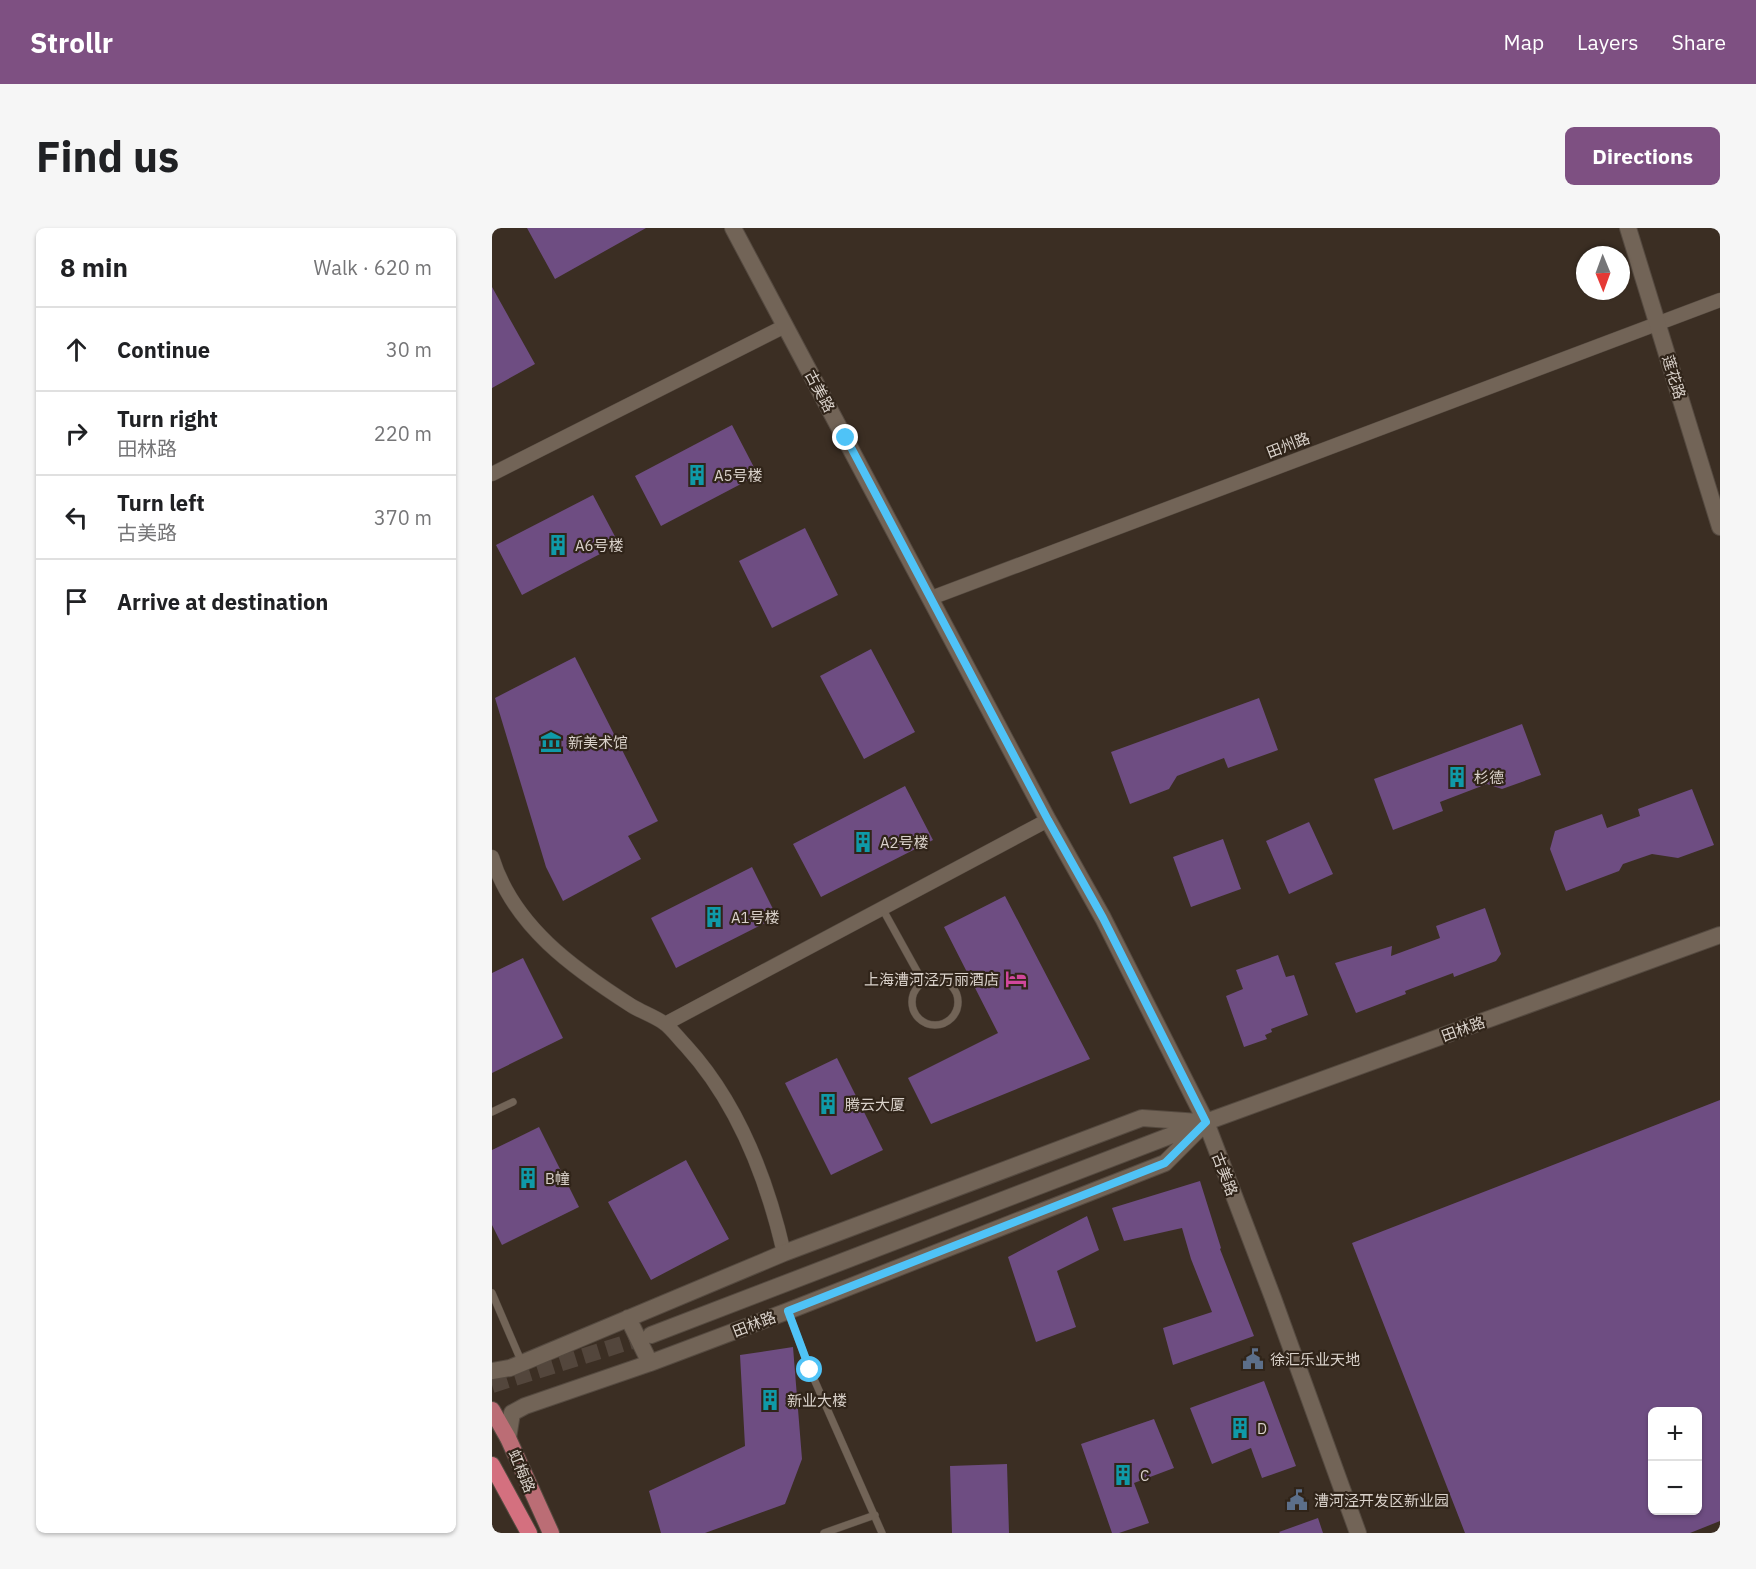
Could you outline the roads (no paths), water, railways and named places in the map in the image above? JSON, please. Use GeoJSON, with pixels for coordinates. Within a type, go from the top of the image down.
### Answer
{"type":"FeatureCollection","features":[{"type":"Feature","properties":{"kind":"highway"},"geometry":{"type":"LineString","coordinates":[[492,1465],[529,1533]]}},
{"type":"Feature","properties":{"kind":"main road","name":"虹梅路"},"geometry":{"type":"LineString","coordinates":[[492,1410],[508,1438],[551,1533]]}},
{"type":"Feature","properties":{"kind":"street","name":"古美路"},"geometry":{"type":"LineString","coordinates":[[733,228],[1048,820],[1103,918],[1206,1122],[1358,1533]]}},
{"type":"Feature","properties":{"kind":"street","name":"莲花路"},"geometry":{"type":"LineString","coordinates":[[1628,228],[1720,527]]}},
{"type":"Feature","properties":{"kind":"street","name":"田州路"},"geometry":{"type":"LineString","coordinates":[[931,598],[1720,300]]}},
{"type":"Feature","properties":{"kind":"street"},"geometry":{"type":"LineString","coordinates":[[492,474],[785,326]]}},
{"type":"Feature","properties":{"kind":"street"},"geometry":{"type":"LineString","coordinates":[[665,1023],[1048,820]]}},
{"type":"Feature","properties":{"kind":"street"},"geometry":{"type":"LineString","coordinates":[[492,857],[513,904],[539,936],[584,975],[635,1008],[665,1023],[701,1062],[721,1092],[750,1146],[774,1212],[784,1253]]}},
{"type":"Feature","properties":{"kind":"street","name":"田林路"},"geometry":{"type":"LineString","coordinates":[[651,1335],[1206,1122],[1720,935]]}},
{"type":"Feature","properties":{"kind":"street","name":"田林路"},"geometry":{"type":"LineString","coordinates":[[492,1371],[510,1368],[784,1253],[1142,1118],[1206,1122]]}},
{"type":"Feature","properties":{"kind":"street","name":"田林路"},"geometry":{"type":"LineString","coordinates":[[508,1438],[512,1413],[525,1406],[650,1364],[1165,1163],[1206,1122]]}},
{"type":"Feature","properties":{"kind":"street"},"geometry":{"type":"LineString","coordinates":[[628,1318],[650,1364]]}},
{"type":"Feature","properties":{"kind":"lane"},"geometry":{"type":"LineString","coordinates":[[882,908],[923,982]]}},
{"type":"Feature","properties":{"kind":"lane"},"geometry":{"type":"LineString","coordinates":[[931,979],[947,981],[957,993],[959,1000],[956,1014],[945,1024],[930,1025],[918,1018],[914,1011],[913,995],[923,982],[931,979]]}},
{"type":"Feature","properties":{"kind":"lane"},"geometry":{"type":"LineString","coordinates":[[492,1113],[513,1102]]}},
{"type":"Feature","properties":{"kind":"lane"},"geometry":{"type":"LineString","coordinates":[[492,1293],[522,1363]]}},
{"type":"Feature","properties":{"kind":"lane"},"geometry":{"type":"LineString","coordinates":[[788,1311],[810,1370],[882,1533]]}},
{"type":"Feature","properties":{"kind":"lane"},"geometry":{"type":"LineString","coordinates":[[824,1533],[875,1515]]}},
{"type":"Feature","properties":{"kind":"tunnel"},"geometry":{"type":"LineString","coordinates":[[492,1385],[651,1335]]}},
{"type":"Feature","properties":{"kind":"place","name":"A5号楼"},"geometry":{"type":"Point","coordinates":[697,475]}},
{"type":"Feature","properties":{"kind":"place","name":"A6号楼"},"geometry":{"type":"Point","coordinates":[558,545]}},
{"type":"Feature","properties":{"kind":"place","name":"新美术馆"},"geometry":{"type":"Point","coordinates":[551,742]}},
{"type":"Feature","properties":{"kind":"place","name":"杉德"},"geometry":{"type":"Point","coordinates":[1457,777]}},
{"type":"Feature","properties":{"kind":"place","name":"A2号楼"},"geometry":{"type":"Point","coordinates":[863,842]}},
{"type":"Feature","properties":{"kind":"place","name":"A1号楼"},"geometry":{"type":"Point","coordinates":[714,917]}},
{"type":"Feature","properties":{"kind":"place","name":"上海漕河泾万丽酒店"},"geometry":{"type":"Point","coordinates":[1016,979]}},
{"type":"Feature","properties":{"kind":"place","name":"腾云大厦"},"geometry":{"type":"Point","coordinates":[828,1104]}},
{"type":"Feature","properties":{"kind":"place","name":"B幢"},"geometry":{"type":"Point","coordinates":[528,1178]}},
{"type":"Feature","properties":{"kind":"place","name":"徐汇乐业天地"},"geometry":{"type":"Point","coordinates":[1253,1359]}},
{"type":"Feature","properties":{"kind":"place","name":"新业大楼"},"geometry":{"type":"Point","coordinates":[770,1400]}},
{"type":"Feature","properties":{"kind":"place","name":"D"},"geometry":{"type":"Point","coordinates":[1240,1428]}},
{"type":"Feature","properties":{"kind":"place","name":"C"},"geometry":{"type":"Point","coordinates":[1123,1475]}},
{"type":"Feature","properties":{"kind":"place","name":"漕河泾开发区新业园"},"geometry":{"type":"Point","coordinates":[1297,1500]}}]}
